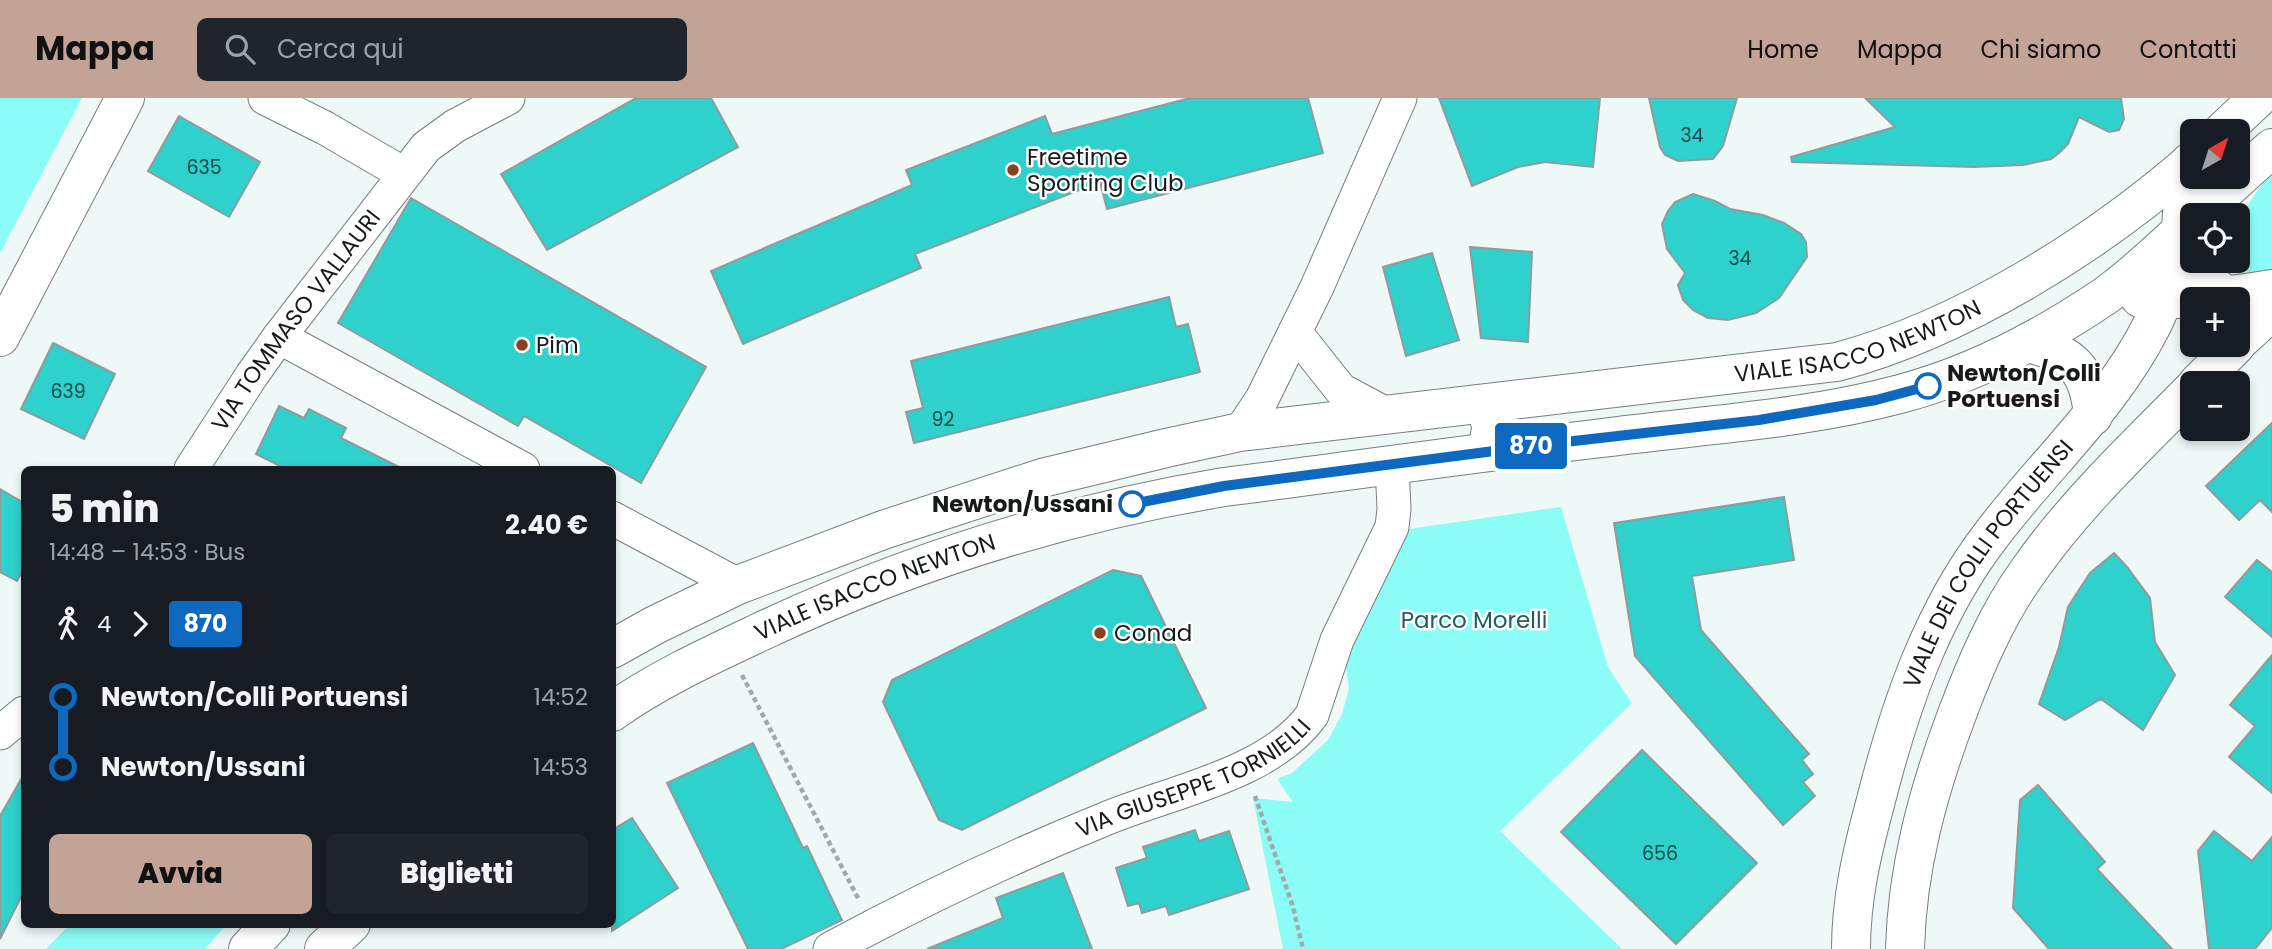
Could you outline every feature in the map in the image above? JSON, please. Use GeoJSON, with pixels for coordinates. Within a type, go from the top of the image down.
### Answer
{"type":"FeatureCollection","features":[{"type":"Feature","properties":{"kind":"main road"},"geometry":{"type":"LineString","coordinates":[[0,337],[125,98]]}},
{"type":"Feature","properties":{"kind":"main road"},"geometry":{"type":"LineString","coordinates":[[2236,119],[2258,98]]}},
{"type":"Feature","properties":{"kind":"main road","name":"VIALE ISACCO NEWTON"},"geometry":{"type":"LineString","coordinates":[[2212,203],[2267,156]]}},
{"type":"Feature","properties":{"kind":"main road","name":"VIALE ISACCO NEWTON"},"geometry":{"type":"LineString","coordinates":[[616,647],[738,586],[926,515],[1042,478],[1240,432],[1837,362],[1885,348],[1963,312],[2053,263],[2088,241],[2180,170]]}},
{"type":"Feature","properties":{"kind":"main road","name":"VIALE ISACCO NEWTON"},"geometry":{"type":"LineString","coordinates":[[616,710],[728,648],[820,604],[980,544],[1054,523],[1170,496],[1484,452],[1759,420],[1867,402],[1928,386],[2027,343],[2106,295],[2180,231]]}},
{"type":"Feature","properties":{"kind":"main road","name":"VIALE DEI COLLI PORTUENSI"},"geometry":{"type":"LineString","coordinates":[[1851,949],[1857,880],[1871,820],[1899,715],[1929,640],[1981,548],[2093,416],[2137,352],[2164,300],[2180,252]]}},
{"type":"Feature","properties":{"kind":"main road"},"geometry":{"type":"LineString","coordinates":[[2250,292],[2272,289]]}},
{"type":"Feature","properties":{"kind":"main road"},"geometry":{"type":"LineString","coordinates":[[2106,295],[2164,300],[2180,298]]}},
{"type":"Feature","properties":{"kind":"main road"},"geometry":{"type":"LineString","coordinates":[[2250,331],[2272,311]]}},
{"type":"Feature","properties":{"kind":"main road"},"geometry":{"type":"LineString","coordinates":[[2027,343],[2048,348],[2073,361],[2087,386],[2093,416]]}},
{"type":"Feature","properties":{"kind":"main road"},"geometry":{"type":"LineString","coordinates":[[2210,371],[2223,357]]}},
{"type":"Feature","properties":{"kind":"main road","name":"VIALE DEI COLLI PORTUENSI"},"geometry":{"type":"LineString","coordinates":[[1905,949],[1912,871],[1927,803],[1964,694],[1995,627],[2029,570],[2076,511],[2180,402]]}},
{"type":"Feature","properties":{"kind":"main road"},"geometry":{"type":"LineString","coordinates":[[248,949],[267,928]]}},
{"type":"Feature","properties":{"kind":"main road"},"geometry":{"type":"LineString","coordinates":[[324,949],[347,928]]}},
{"type":"Feature","properties":{"kind":"street"},"geometry":{"type":"LineString","coordinates":[[265,98],[325,128],[404,174]]}},
{"type":"Feature","properties":{"kind":"street","name":"VIA TOMMASO VALLAURI"},"geometry":{"type":"LineString","coordinates":[[193,466],[279,337],[426,147],[438,137],[508,98]]}},
{"type":"Feature","properties":{"kind":"street"},"geometry":{"type":"LineString","coordinates":[[1240,432],[1262,399],[1295,332],[1401,98]]}},
{"type":"Feature","properties":{"kind":"street"},"geometry":{"type":"LineString","coordinates":[[2202,273],[2219,287]]}},
{"type":"Feature","properties":{"kind":"street"},"geometry":{"type":"LineString","coordinates":[[1295,332],[1342,390],[1385,414]]}},
{"type":"Feature","properties":{"kind":"street"},"geometry":{"type":"LineString","coordinates":[[279,337],[517,466]]}},
{"type":"Feature","properties":{"kind":"street"},"geometry":{"type":"LineString","coordinates":[[1482,404],[1489,427],[1484,452]]}},
{"type":"Feature","properties":{"kind":"street","name":"VIA GIUSEPPE TORNIELLI"},"geometry":{"type":"LineString","coordinates":[[830,949],[984,873],[1107,818],[1213,782],[1287,741],[1312,715],[1342,628],[1392,527],[1392,465]]}},
{"type":"Feature","properties":{"kind":"street"},"geometry":{"type":"LineString","coordinates":[[616,520],[738,586]]}},
{"type":"Feature","properties":{"kind":"street"},"geometry":{"type":"LineString","coordinates":[[0,733],[21,716]]}},
{"type":"Feature","properties":{"kind":"path"},"geometry":{"type":"LineString","coordinates":[[728,648],[873,926]]}},
{"type":"Feature","properties":{"kind":"path"},"geometry":{"type":"LineString","coordinates":[[1246,766],[1293,907],[1303,949]]}},
{"type":"Feature","properties":{"kind":"green space"},"geometry":{"type":"Polygon","coordinates":[[[0,98],[82,98],[0,253],[0,98]]]}},
{"type":"Feature","properties":{"kind":"green space"},"geometry":{"type":"Polygon","coordinates":[[[2272,176],[2272,272],[2250,273],[2249,203],[2267,177],[2272,176]]]}},
{"type":"Feature","properties":{"kind":"green space","name":"Parco Morelli"},"geometry":{"type":"Polygon","coordinates":[[[1561,507],[1608,667],[1632,703],[1500,831],[1622,949],[1283,949],[1253,798],[1293,802],[1277,779],[1292,773],[1328,740],[1342,714],[1349,688],[1343,648],[1409,529],[1561,507]]]}},
{"type":"Feature","properties":{"kind":"green space"},"geometry":{"type":"Polygon","coordinates":[[[66,928],[223,928],[205,949],[46,949],[66,928]]]}},
{"type":"Feature","properties":{"kind":"building"},"geometry":{"type":"Polygon","coordinates":[[[636,98],[711,98],[738,147],[547,250],[501,174],[636,98]]]}},
{"type":"Feature","properties":{"kind":"building"},"geometry":{"type":"Polygon","coordinates":[[[1190,98],[1308,98],[1323,153],[1107,209],[1100,182],[915,254],[921,268],[743,344],[711,271],[912,185],[906,170],[1045,116],[1052,134],[1190,98]]]}},
{"type":"Feature","properties":{"kind":"building"},"geometry":{"type":"Polygon","coordinates":[[[1439,98],[1600,98],[1593,167],[1545,162],[1518,167],[1472,186],[1439,98]]]}},
{"type":"Feature","properties":{"kind":"building"},"geometry":{"type":"Polygon","coordinates":[[[1649,98],[1737,98],[1723,146],[1713,159],[1678,161],[1665,155],[1660,147],[1649,98]]]}},
{"type":"Feature","properties":{"kind":"building"},"geometry":{"type":"Polygon","coordinates":[[[1865,98],[2121,98],[2124,119],[2119,130],[2109,132],[2079,117],[2068,144],[2059,153],[2051,159],[2023,165],[1974,167],[1792,162],[1791,157],[1895,127],[1865,98]]]}},
{"type":"Feature","properties":{"kind":"building"},"geometry":{"type":"Polygon","coordinates":[[[179,116],[260,162],[229,217],[148,171],[179,116]]]}},
{"type":"Feature","properties":{"kind":"building"},"geometry":{"type":"Polygon","coordinates":[[[1693,194],[1730,209],[1763,215],[1784,223],[1801,234],[1806,242],[1807,257],[1779,298],[1756,313],[1728,320],[1708,318],[1693,310],[1683,300],[1678,285],[1685,273],[1667,249],[1662,224],[1675,202],[1693,194]]]}},
{"type":"Feature","properties":{"kind":"building","name":"Pim"},"geometry":{"type":"Polygon","coordinates":[[[411,198],[706,367],[641,483],[616,469],[616,466],[611,466],[524,416],[518,426],[338,323],[411,198]]]}},
{"type":"Feature","properties":{"kind":"building"},"geometry":{"type":"Polygon","coordinates":[[[1470,247],[1532,252],[1528,342],[1481,338],[1470,247]]]}},
{"type":"Feature","properties":{"kind":"building"},"geometry":{"type":"Polygon","coordinates":[[[1432,253],[1459,340],[1406,356],[1383,267],[1432,253]]]}},
{"type":"Feature","properties":{"kind":"building"},"geometry":{"type":"Polygon","coordinates":[[[1169,297],[1176,327],[1188,324],[1200,372],[914,443],[906,412],[923,408],[911,361],[1169,297]]]}},
{"type":"Feature","properties":{"kind":"building"},"geometry":{"type":"Polygon","coordinates":[[[53,343],[115,374],[84,439],[21,409],[53,343]]]}},
{"type":"Feature","properties":{"kind":"building"},"geometry":{"type":"Polygon","coordinates":[[[279,406],[304,418],[309,409],[346,428],[341,438],[397,466],[280,466],[256,454],[279,406]]]}},
{"type":"Feature","properties":{"kind":"building"},"geometry":{"type":"Polygon","coordinates":[[[2272,423],[2272,512],[2260,500],[2239,520],[2206,486],[2272,423]]]}},
{"type":"Feature","properties":{"kind":"building"},"geometry":{"type":"Polygon","coordinates":[[[0,489],[21,501],[21,574],[17,581],[0,572],[0,489]]]}},
{"type":"Feature","properties":{"kind":"building"},"geometry":{"type":"Polygon","coordinates":[[[1784,497],[1794,560],[1692,576],[1701,630],[1809,754],[1802,760],[1813,774],[1803,782],[1815,796],[1783,825],[1635,656],[1614,523],[1784,497]]]}},
{"type":"Feature","properties":{"kind":"building"},"geometry":{"type":"Polygon","coordinates":[[[2114,553],[2150,598],[2155,642],[2175,675],[2143,730],[2101,699],[2065,720],[2039,704],[2059,647],[2068,607],[2090,573],[2114,553]]]}},
{"type":"Feature","properties":{"kind":"building"},"geometry":{"type":"Polygon","coordinates":[[[2257,560],[2272,572],[2272,637],[2225,597],[2257,560]]]}},
{"type":"Feature","properties":{"kind":"building"},"geometry":{"type":"Polygon","coordinates":[[[1113,570],[1141,576],[1206,708],[962,830],[939,820],[883,702],[892,680],[1113,570]]]}},
{"type":"Feature","properties":{"kind":"building"},"geometry":{"type":"Polygon","coordinates":[[[2272,655],[2272,793],[2229,757],[2255,726],[2230,705],[2272,655]]]}},
{"type":"Feature","properties":{"kind":"building"},"geometry":{"type":"Polygon","coordinates":[[[753,743],[803,848],[807,846],[842,920],[781,949],[748,949],[667,783],[753,743]]]}},
{"type":"Feature","properties":{"kind":"building"},"geometry":{"type":"Polygon","coordinates":[[[1642,750],[1757,863],[1676,944],[1561,832],[1642,750]]]}},
{"type":"Feature","properties":{"kind":"building"},"geometry":{"type":"Polygon","coordinates":[[[21,779],[21,897],[0,939],[0,816],[21,779]]]}},
{"type":"Feature","properties":{"kind":"building"},"geometry":{"type":"Polygon","coordinates":[[[2038,785],[2105,862],[2097,869],[2172,949],[2049,949],[2013,908],[2020,800],[2038,785]]]}},
{"type":"Feature","properties":{"kind":"building"},"geometry":{"type":"Polygon","coordinates":[[[632,818],[678,888],[612,931],[612,928],[616,928],[616,828],[632,818]]]}},
{"type":"Feature","properties":{"kind":"building"},"geometry":{"type":"Polygon","coordinates":[[[1195,830],[1199,841],[1229,831],[1249,889],[1169,915],[1166,906],[1142,913],[1139,903],[1128,906],[1116,868],[1147,858],[1143,847],[1195,830]]]}},
{"type":"Feature","properties":{"kind":"building"},"geometry":{"type":"Polygon","coordinates":[[[2214,831],[2252,861],[2272,837],[2272,928],[2255,949],[2209,949],[2198,851],[2214,831]]]}},
{"type":"Feature","properties":{"kind":"building"},"geometry":{"type":"Polygon","coordinates":[[[1063,873],[1092,949],[927,949],[1003,918],[996,898],[1063,873]]]}},
{"type":"Feature","properties":{"kind":"bus line","name":"870"},"geometry":{"type":"LineString","coordinates":[[1132,504],[1224,486],[1651,431],[1759,420],[1876,400],[1928,386]]}},
{"type":"Feature","properties":{"kind":"place","name":"Freetime Sporting Club"},"geometry":{"type":"Point","coordinates":[1013,170]}},
{"type":"Feature","properties":{"kind":"place","name":"Pim"},"geometry":{"type":"Point","coordinates":[522,345]}},
{"type":"Feature","properties":{"kind":"place","name":"Newton/Colli Portuensi"},"geometry":{"type":"Point","coordinates":[1928,386]}},
{"type":"Feature","properties":{"kind":"place","name":"Newton/Ussani"},"geometry":{"type":"Point","coordinates":[1132,504]}},
{"type":"Feature","properties":{"kind":"place","name":"Conad"},"geometry":{"type":"Point","coordinates":[1100,633]}}]}
